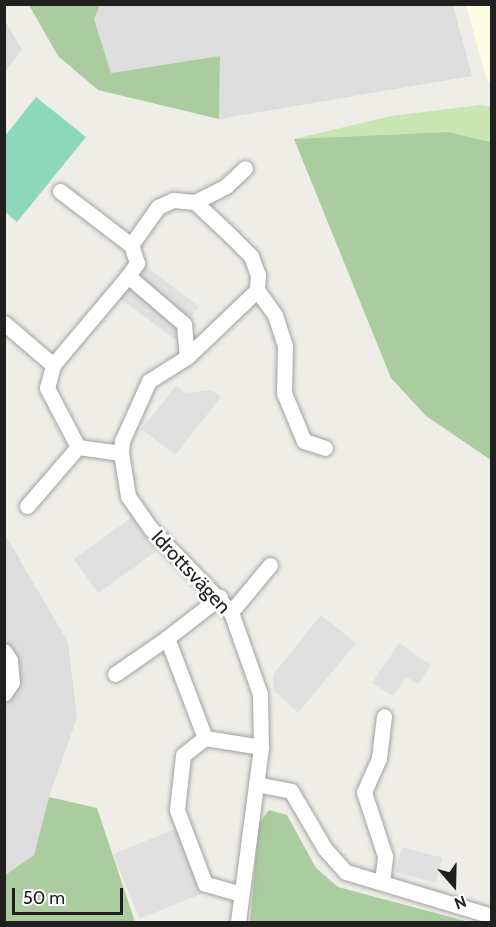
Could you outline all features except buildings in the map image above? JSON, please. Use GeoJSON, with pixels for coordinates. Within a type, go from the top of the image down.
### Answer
{"type":"FeatureCollection","features":[{"type":"Feature","properties":{"kind":"street"},"geometry":{"type":"LineString","coordinates":[[131,244],[158,207],[173,200],[195,202],[226,186],[244,168]]}},
{"type":"Feature","properties":{"kind":"street"},"geometry":{"type":"LineString","coordinates":[[60,191],[131,244],[137,263],[53,365],[47,388],[78,447]]}},
{"type":"Feature","properties":{"kind":"street"},"geometry":{"type":"LineString","coordinates":[[195,202],[251,256],[258,275],[257,290],[275,315],[285,346],[284,393],[304,441],[325,448]]}},
{"type":"Feature","properties":{"kind":"street"},"geometry":{"type":"LineString","coordinates":[[128,276],[184,324],[187,357]]}},
{"type":"Feature","properties":{"kind":"street","name":"Idrottsvägen"},"geometry":{"type":"LineString","coordinates":[[238,922],[261,747],[260,694],[231,612],[155,533],[128,496],[121,453],[122,441],[149,381],[187,357],[257,290]]}},
{"type":"Feature","properties":{"kind":"street"},"geometry":{"type":"LineString","coordinates":[[4,324],[53,365]]}},
{"type":"Feature","properties":{"kind":"street"},"geometry":{"type":"LineString","coordinates":[[78,447],[121,453]]}},
{"type":"Feature","properties":{"kind":"street"},"geometry":{"type":"LineString","coordinates":[[27,506],[78,447]]}},
{"type":"Feature","properties":{"kind":"street"},"geometry":{"type":"LineString","coordinates":[[231,612],[270,566]]}},
{"type":"Feature","properties":{"kind":"street"},"geometry":{"type":"LineString","coordinates":[[116,674],[219,597]]}},
{"type":"Feature","properties":{"kind":"street"},"geometry":{"type":"LineString","coordinates":[[167,638],[205,738]]}},
{"type":"Feature","properties":{"kind":"street"},"geometry":{"type":"LineString","coordinates":[[4,651],[10,660],[12,682],[4,694]]}},
{"type":"Feature","properties":{"kind":"street"},"geometry":{"type":"LineString","coordinates":[[382,882],[385,856],[364,792],[379,758],[384,716]]}},
{"type":"Feature","properties":{"kind":"street"},"geometry":{"type":"LineString","coordinates":[[241,894],[205,884],[177,810],[183,755],[205,738],[261,747]]}},
{"type":"Feature","properties":{"kind":"street"},"geometry":{"type":"LineString","coordinates":[[256,784],[291,791],[325,849],[346,872],[492,915]]}},
{"type":"Feature","properties":{"kind":"shaded area"},"geometry":{"type":"Polygon","coordinates":[[[100,4],[453,5],[472,76],[219,119],[220,56],[111,73],[94,19],[100,4]]]}},
{"type":"Feature","properties":{"kind":"shaded area"},"geometry":{"type":"Polygon","coordinates":[[[466,5],[491,5],[491,82],[487,81],[466,5]]]}},
{"type":"Feature","properties":{"kind":"shaded area"},"geometry":{"type":"Polygon","coordinates":[[[4,19],[22,50],[5,72],[4,72],[4,19]]]}},
{"type":"Feature","properties":{"kind":"shaded area"},"geometry":{"type":"Polygon","coordinates":[[[144,265],[199,307],[174,339],[119,298],[144,265]]]}},
{"type":"Feature","properties":{"kind":"shaded area"},"geometry":{"type":"Polygon","coordinates":[[[176,386],[186,393],[211,390],[221,397],[175,455],[141,429],[176,386]]]}},
{"type":"Feature","properties":{"kind":"shaded area"},"geometry":{"type":"Polygon","coordinates":[[[132,517],[157,551],[98,593],[74,559],[132,517]]]}},
{"type":"Feature","properties":{"kind":"shaded area"},"geometry":{"type":"Polygon","coordinates":[[[4,533],[68,642],[77,718],[49,797],[34,855],[5,876],[4,533]]]}},
{"type":"Feature","properties":{"kind":"shaded area"},"geometry":{"type":"Polygon","coordinates":[[[321,615],[356,643],[298,713],[274,691],[273,675],[321,615]]]}},
{"type":"Feature","properties":{"kind":"shaded area"},"geometry":{"type":"Polygon","coordinates":[[[399,643],[431,665],[418,684],[406,677],[393,696],[372,683],[399,643]]]}},
{"type":"Feature","properties":{"kind":"shaded area"},"geometry":{"type":"Polygon","coordinates":[[[180,827],[206,892],[139,919],[113,854],[180,827]]]}},
{"type":"Feature","properties":{"kind":"shaded area"},"geometry":{"type":"Polygon","coordinates":[[[402,847],[443,858],[436,883],[395,872],[402,847]]]}},
{"type":"Feature","properties":{"kind":"green space"},"geometry":{"type":"Polygon","coordinates":[[[29,5],[100,5],[94,19],[111,73],[220,56],[219,119],[98,90],[58,56],[29,5]]]}},
{"type":"Feature","properties":{"kind":"green space"},"geometry":{"type":"Polygon","coordinates":[[[36,97],[86,137],[17,222],[5,212],[5,136],[36,97]]]}},
{"type":"Feature","properties":{"kind":"green space"},"geometry":{"type":"Polygon","coordinates":[[[480,105],[491,107],[491,142],[448,132],[294,139],[391,116],[480,105]]]}},
{"type":"Feature","properties":{"kind":"green space"},"geometry":{"type":"Polygon","coordinates":[[[448,132],[491,142],[491,460],[426,416],[391,378],[294,139],[448,132]]]}},
{"type":"Feature","properties":{"kind":"green space"},"geometry":{"type":"Polygon","coordinates":[[[49,797],[97,808],[135,922],[5,922],[4,876],[34,855],[49,797]]]}},
{"type":"Feature","properties":{"kind":"green space"},"geometry":{"type":"Polygon","coordinates":[[[269,810],[287,815],[316,868],[338,887],[469,922],[250,922],[259,823],[269,810]]]}}]}
